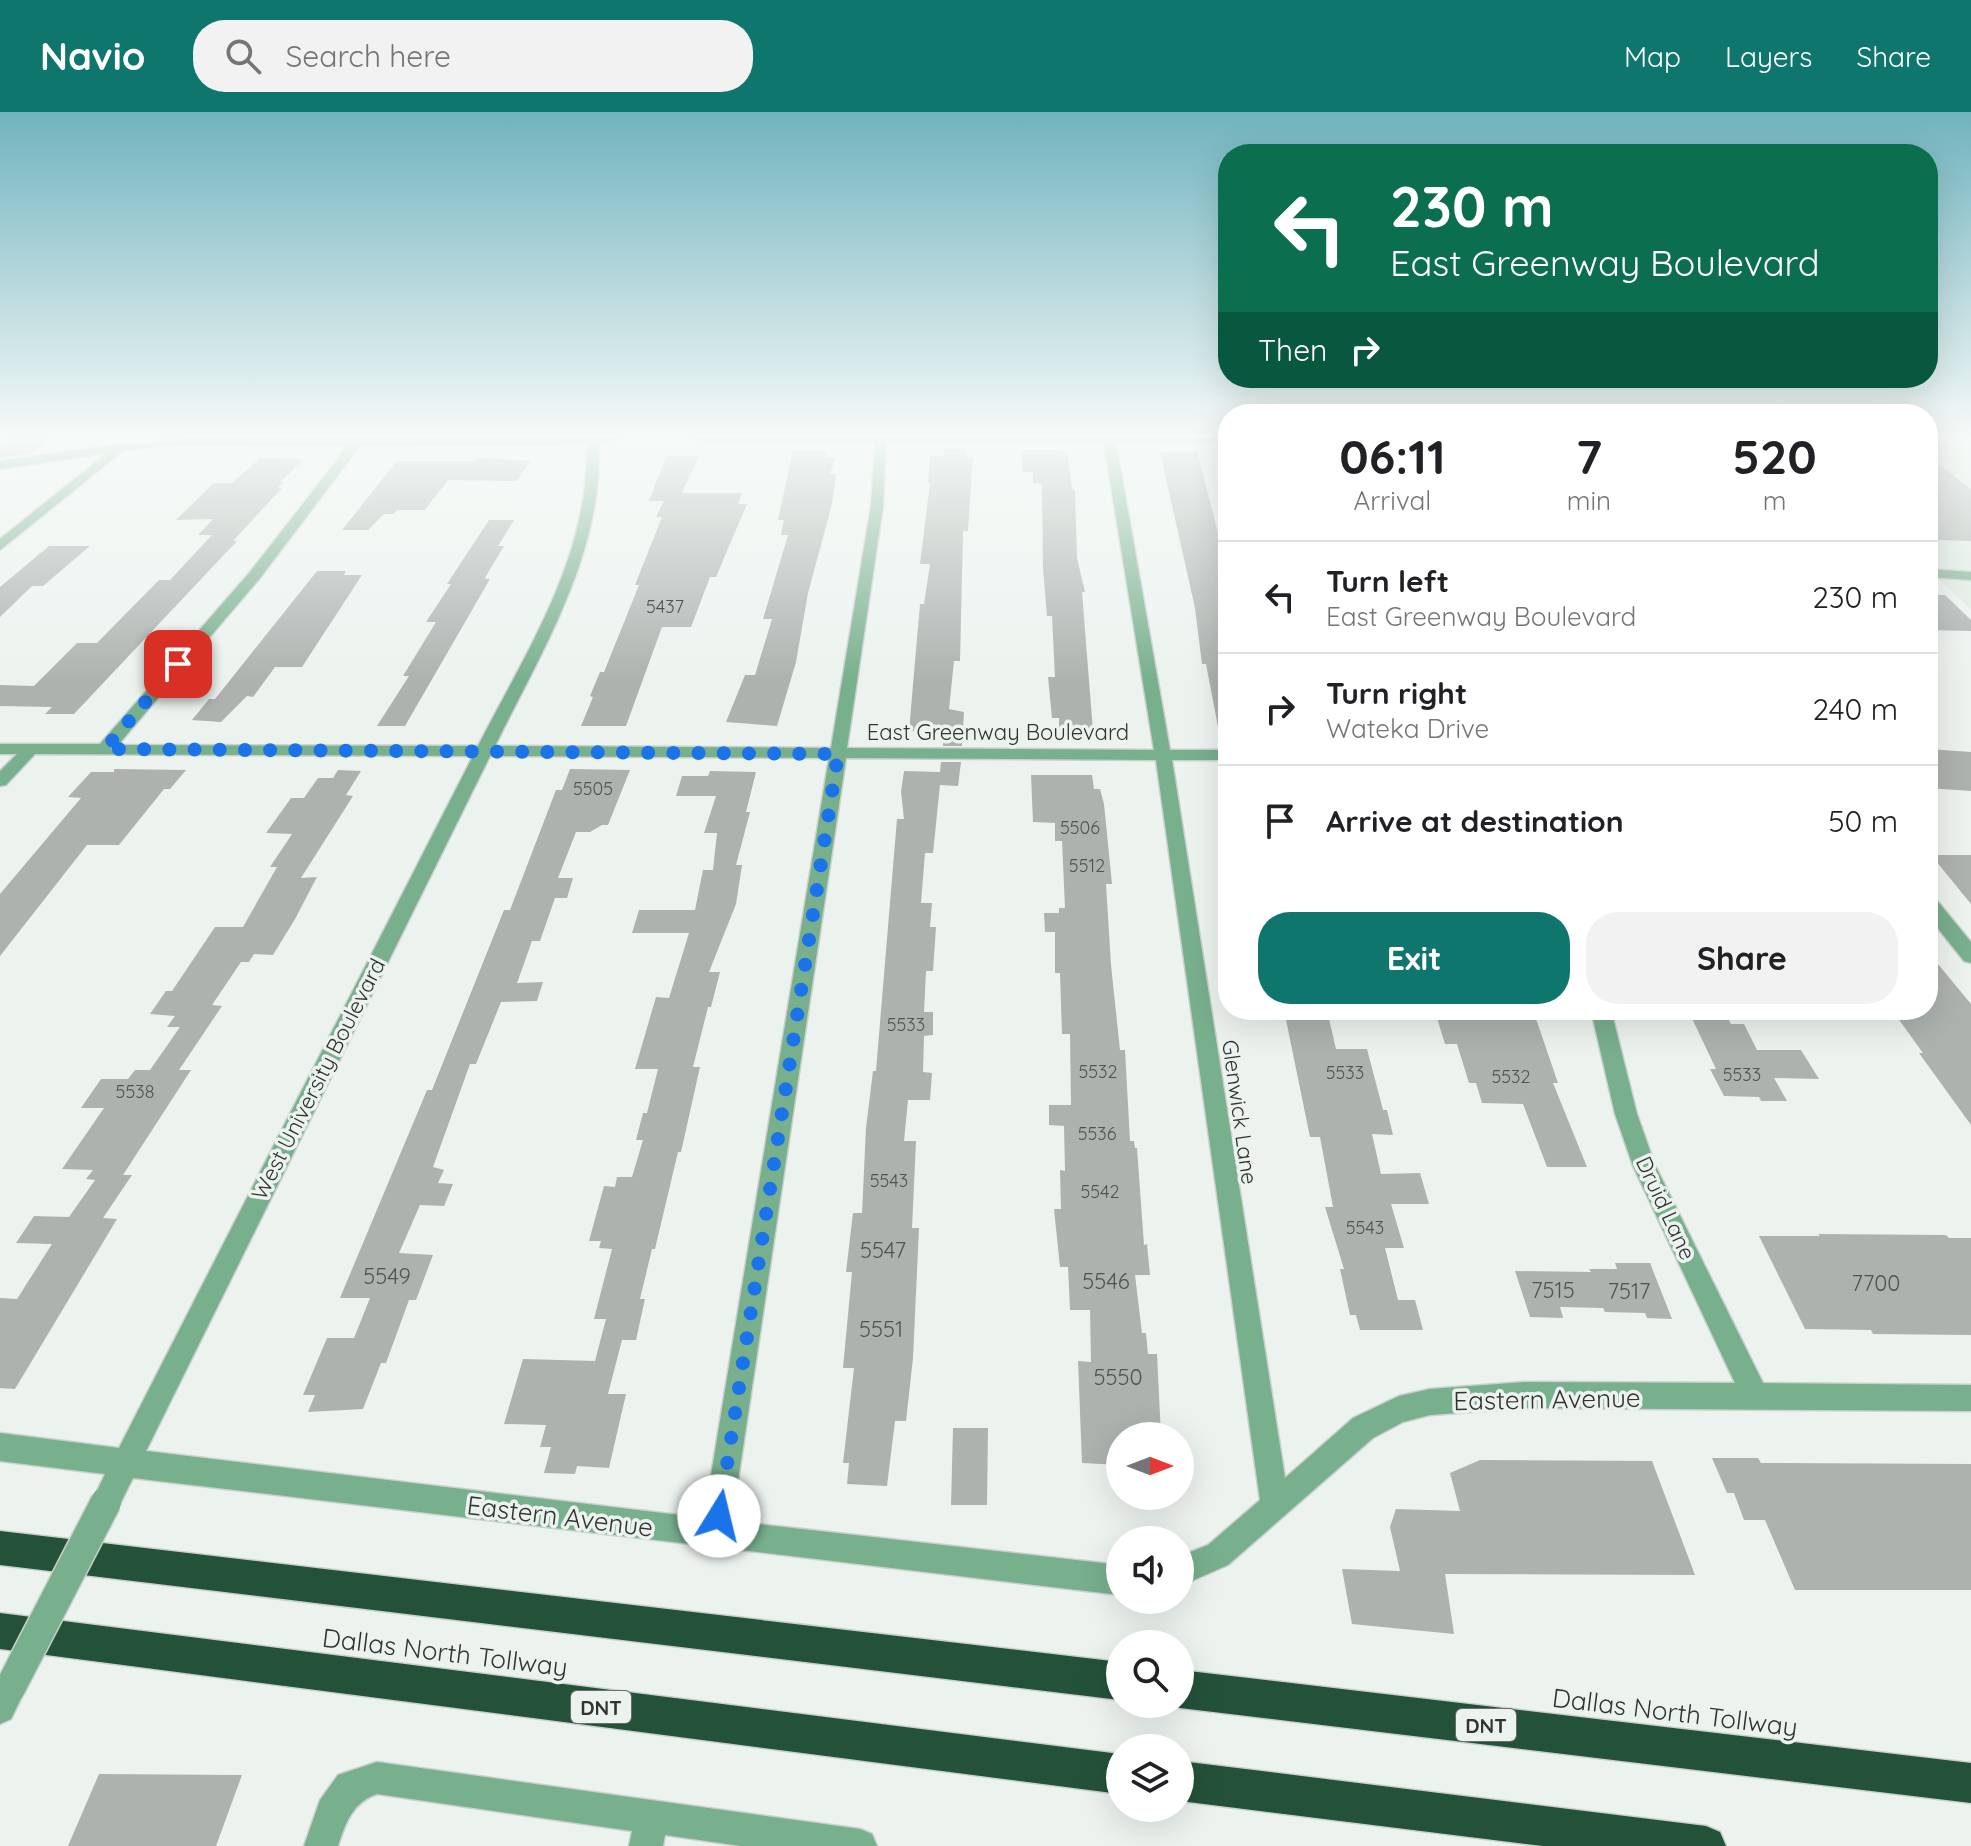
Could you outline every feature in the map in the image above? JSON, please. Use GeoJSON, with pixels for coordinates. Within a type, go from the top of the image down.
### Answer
{"type":"FeatureCollection","features":[{"type":"Feature","properties":{"kind":"highway"},"geometry":{"type":"LineString","coordinates":[[0,1548],[1106,1679]]}},
{"type":"Feature","properties":{"kind":"highway","name":"Dallas North Tollway"},"geometry":{"type":"LineString","coordinates":[[0,1631],[1106,1772]]}},
{"type":"Feature","properties":{"kind":"highway","name":"Dallas North Tollway"},"geometry":{"type":"LineString","coordinates":[[1194,1691],[1971,1783]]}},
{"type":"Feature","properties":{"kind":"highway"},"geometry":{"type":"LineString","coordinates":[[1194,1783],[1706,1846]]}},
{"type":"Feature","properties":{"kind":"street"},"geometry":{"type":"LineString","coordinates":[[0,546],[33,519]]}},
{"type":"Feature","properties":{"kind":"street"},"geometry":{"type":"LineString","coordinates":[[105,749],[255,575],[298,519]]}},
{"type":"Feature","properties":{"kind":"street","name":"West University Boulevard"},"geometry":{"type":"LineString","coordinates":[[5,1698],[562,596],[588,519]]}},
{"type":"Feature","properties":{"kind":"street"},"geometry":{"type":"LineString","coordinates":[[716,1533],[875,519]]}},
{"type":"Feature","properties":{"kind":"street","name":"Glenwick Lane"},"geometry":{"type":"LineString","coordinates":[[1123,519],[1163,754],[1275,1508]]}},
{"type":"Feature","properties":{"kind":"street"},"geometry":{"type":"LineString","coordinates":[[1938,574],[1971,576]]}},
{"type":"Feature","properties":{"kind":"street","name":"East Greenway Boulevard"},"geometry":{"type":"LineString","coordinates":[[0,749],[1218,755]]}},
{"type":"Feature","properties":{"kind":"street"},"geometry":{"type":"LineString","coordinates":[[0,781],[31,749]]}},
{"type":"Feature","properties":{"kind":"street"},"geometry":{"type":"LineString","coordinates":[[1938,915],[1971,956]]}},
{"type":"Feature","properties":{"kind":"street","name":"Druid Lane"},"geometry":{"type":"LineString","coordinates":[[1603,1020],[1626,1114],[1644,1166],[1756,1397]]}},
{"type":"Feature","properties":{"kind":"street","name":"Eastern Avenue"},"geometry":{"type":"LineString","coordinates":[[1194,1565],[1218,1555],[1363,1428],[1399,1409],[1430,1402],[1525,1395],[1971,1398]]}},
{"type":"Feature","properties":{"kind":"street","name":"Eastern Avenue"},"geometry":{"type":"LineString","coordinates":[[0,1447],[1106,1578]]}},
{"type":"Feature","properties":{"kind":"street"},"geometry":{"type":"LineString","coordinates":[[321,1846],[332,1812],[350,1787],[377,1778],[649,1832],[860,1846]]}},
{"type":"Feature","properties":{"kind":"shaded area"},"geometry":{"type":"Polygon","coordinates":[[[1938,519],[1971,519],[1971,609],[1938,579],[1938,519]]]}},
{"type":"Feature","properties":{"kind":"building"},"geometry":{"type":"Polygon","coordinates":[[[177,519],[253,519],[233,541],[237,541],[74,714],[45,714],[52,707],[0,706],[0,685],[34,686],[77,643],[97,643],[159,580],[170,580],[212,535],[198,535],[213,519],[177,519]]]}},
{"type":"Feature","properties":{"kind":"building"},"geometry":{"type":"Polygon","coordinates":[[[351,519],[379,519],[368,530],[342,530],[351,519]]]}},
{"type":"Feature","properties":{"kind":"building"},"geometry":{"type":"Polygon","coordinates":[[[661,519],[741,519],[716,577],[710,577],[691,627],[662,627],[626,726],[581,726],[593,697],[590,696],[600,672],[604,672],[639,585],[635,585],[661,519]]]}},
{"type":"Feature","properties":{"kind":"building"},"geometry":{"type":"Polygon","coordinates":[[[828,519],[808,593],[796,662],[777,726],[726,722],[745,675],[755,675],[772,619],[763,619],[788,535],[781,535],[784,520],[778,520],[828,519]]]}},
{"type":"Feature","properties":{"kind":"building"},"geometry":{"type":"Polygon","coordinates":[[[926,519],[969,519],[968,531],[963,531],[960,661],[954,661],[949,709],[964,712],[962,746],[943,746],[944,732],[909,731],[920,604],[924,604],[930,564],[920,564],[926,519]]]}},
{"type":"Feature","properties":{"kind":"building"},"geometry":{"type":"Polygon","coordinates":[[[1042,519],[1076,519],[1077,558],[1085,592],[1082,592],[1093,731],[1059,730],[1059,718],[1052,718],[1048,677],[1055,677],[1052,616],[1047,616],[1042,519]]]}},
{"type":"Feature","properties":{"kind":"building"},"geometry":{"type":"Polygon","coordinates":[[[1175,519],[1214,519],[1218,533],[1218,727],[1206,664],[1202,664],[1195,608],[1175,519]]]}},
{"type":"Feature","properties":{"kind":"building"},"geometry":{"type":"Polygon","coordinates":[[[1938,519],[1971,519],[1971,541],[1938,540],[1938,519]]]}},
{"type":"Feature","properties":{"kind":"building"},"geometry":{"type":"Polygon","coordinates":[[[489,520],[514,520],[498,546],[504,546],[485,579],[490,579],[405,726],[377,726],[409,676],[403,676],[436,622],[426,622],[489,520]]]}},
{"type":"Feature","properties":{"kind":"building"},"geometry":{"type":"Polygon","coordinates":[[[49,546],[90,546],[43,586],[32,586],[0,617],[0,587],[49,546]]]}},
{"type":"Feature","properties":{"kind":"building"},"geometry":{"type":"Polygon","coordinates":[[[317,571],[346,571],[344,575],[362,575],[302,667],[275,667],[253,697],[247,696],[221,722],[192,720],[209,699],[215,699],[317,571]]]}},
{"type":"Feature","properties":{"kind":"building"},"geometry":{"type":"Polygon","coordinates":[[[1938,595],[1945,595],[1971,620],[1971,631],[1938,630],[1938,595]]]}},
{"type":"Feature","properties":{"kind":"building"},"geometry":{"type":"Polygon","coordinates":[[[1938,750],[1971,752],[1971,791],[1938,789],[1938,750]]]}},
{"type":"Feature","properties":{"kind":"building"},"geometry":{"type":"Polygon","coordinates":[[[941,762],[961,762],[958,786],[940,785],[933,853],[925,853],[921,903],[932,903],[930,927],[936,927],[933,971],[926,971],[924,1012],[933,1012],[933,1035],[924,1036],[923,1072],[932,1073],[930,1100],[908,1100],[904,1141],[916,1141],[912,1228],[919,1228],[913,1358],[906,1421],[895,1421],[887,1486],[847,1484],[849,1463],[843,1463],[854,1368],[843,1368],[852,1272],[846,1272],[853,1213],[862,1213],[866,1128],[873,1071],[876,1071],[897,819],[904,819],[901,792],[904,771],[940,772],[941,762]]]}},
{"type":"Feature","properties":{"kind":"building"},"geometry":{"type":"Polygon","coordinates":[[[114,769],[186,770],[170,789],[164,789],[119,845],[87,845],[0,956],[0,894],[81,798],[68,797],[91,772],[114,772],[114,769]]]}},
{"type":"Feature","properties":{"kind":"building"},"geometry":{"type":"Polygon","coordinates":[[[570,769],[630,770],[608,825],[590,832],[576,832],[558,878],[573,878],[567,898],[555,898],[540,941],[532,941],[517,983],[543,982],[537,1001],[501,1002],[476,1064],[470,1064],[433,1167],[444,1170],[438,1183],[453,1184],[444,1206],[420,1205],[399,1253],[433,1255],[416,1300],[409,1300],[386,1363],[381,1363],[363,1409],[308,1412],[315,1395],[303,1395],[327,1338],[354,1338],[370,1298],[340,1298],[427,1090],[432,1090],[504,910],[510,910],[556,790],[562,790],[570,769]]]}},
{"type":"Feature","properties":{"kind":"building"},"geometry":{"type":"Polygon","coordinates":[[[338,770],[361,771],[346,795],[353,796],[301,878],[317,877],[295,919],[273,955],[254,954],[249,962],[241,962],[212,1005],[222,1006],[179,1070],[191,1070],[123,1175],[132,1175],[103,1218],[117,1219],[15,1389],[0,1388],[0,1298],[17,1299],[52,1244],[16,1243],[34,1216],[69,1217],[95,1180],[86,1179],[93,1170],[62,1169],[104,1108],[81,1108],[101,1079],[128,1079],[135,1070],[150,1070],[180,1027],[167,1027],[175,1016],[150,1014],[166,991],[172,991],[215,927],[243,927],[277,867],[270,867],[292,834],[266,833],[291,798],[304,798],[318,778],[333,778],[338,770]]]}},
{"type":"Feature","properties":{"kind":"building"},"geometry":{"type":"Polygon","coordinates":[[[710,771],[756,772],[746,812],[750,812],[736,865],[742,865],[736,904],[709,972],[720,972],[693,1067],[700,1067],[681,1152],[678,1152],[640,1299],[645,1299],[636,1340],[622,1340],[608,1394],[626,1394],[609,1468],[577,1466],[575,1474],[544,1473],[551,1447],[540,1447],[546,1425],[504,1424],[523,1359],[595,1361],[606,1319],[594,1319],[612,1249],[599,1248],[601,1241],[589,1241],[604,1186],[615,1187],[617,1177],[632,1177],[643,1140],[636,1140],[643,1113],[647,1113],[658,1069],[635,1069],[656,997],[669,998],[689,933],[632,933],[639,910],[695,910],[703,870],[713,870],[717,833],[704,833],[716,796],[676,796],[682,776],[708,776],[710,771]]]}},
{"type":"Feature","properties":{"kind":"building"},"geometry":{"type":"Polygon","coordinates":[[[1031,775],[1092,775],[1094,789],[1100,789],[1104,804],[1112,884],[1106,884],[1111,965],[1120,1050],[1125,1050],[1130,1141],[1134,1141],[1137,1148],[1144,1245],[1147,1244],[1150,1275],[1135,1275],[1142,1333],[1146,1333],[1148,1354],[1157,1354],[1160,1422],[1106,1422],[1106,1464],[1082,1463],[1078,1361],[1091,1362],[1090,1310],[1070,1310],[1068,1267],[1060,1267],[1054,1209],[1061,1209],[1060,1170],[1065,1171],[1064,1126],[1049,1125],[1049,1105],[1071,1105],[1070,1034],[1062,1034],[1060,973],[1055,973],[1055,932],[1045,932],[1044,913],[1059,913],[1059,908],[1065,908],[1062,841],[1055,841],[1055,823],[1033,822],[1031,775]]]}},
{"type":"Feature","properties":{"kind":"building"},"geometry":{"type":"Polygon","coordinates":[[[1938,855],[1971,855],[1971,904],[1938,864],[1938,855]]]}},
{"type":"Feature","properties":{"kind":"building"},"geometry":{"type":"Polygon","coordinates":[[[1938,964],[1971,1004],[1971,1125],[1919,1053],[1923,1053],[1899,1020],[1938,1020],[1938,964]]]}},
{"type":"Feature","properties":{"kind":"building"},"geometry":{"type":"Polygon","coordinates":[[[1286,1020],[1329,1020],[1336,1049],[1367,1049],[1393,1135],[1372,1134],[1381,1174],[1420,1173],[1429,1204],[1391,1204],[1404,1248],[1385,1248],[1398,1300],[1415,1300],[1423,1330],[1360,1330],[1356,1315],[1350,1315],[1340,1269],[1344,1269],[1325,1207],[1333,1207],[1320,1137],[1310,1137],[1286,1020]]]}},
{"type":"Feature","properties":{"kind":"building"},"geometry":{"type":"Polygon","coordinates":[[[1438,1020],[1536,1020],[1558,1083],[1553,1083],[1587,1167],[1547,1167],[1523,1104],[1482,1103],[1476,1083],[1469,1083],[1457,1044],[1445,1044],[1438,1020]]]}},
{"type":"Feature","properties":{"kind":"building"},"geometry":{"type":"Polygon","coordinates":[[[1693,1020],[1729,1020],[1731,1024],[1744,1024],[1757,1050],[1801,1050],[1819,1079],[1774,1078],[1787,1101],[1761,1101],[1759,1097],[1724,1096],[1710,1069],[1716,1069],[1693,1020]]]}},
{"type":"Feature","properties":{"kind":"building"},"geometry":{"type":"Polygon","coordinates":[[[1818,1234],[1971,1238],[1971,1335],[1873,1334],[1871,1330],[1805,1329],[1759,1236],[1820,1236],[1818,1234]]]}},
{"type":"Feature","properties":{"kind":"building"},"geometry":{"type":"Polygon","coordinates":[[[1615,1263],[1650,1263],[1672,1319],[1647,1318],[1645,1313],[1605,1312],[1603,1308],[1560,1307],[1563,1318],[1530,1317],[1515,1271],[1591,1272],[1589,1269],[1617,1269],[1615,1263]]]}},
{"type":"Feature","properties":{"kind":"building"},"geometry":{"type":"Polygon","coordinates":[[[953,1428],[988,1428],[987,1505],[951,1505],[953,1428]]]}},
{"type":"Feature","properties":{"kind":"building"},"geometry":{"type":"Polygon","coordinates":[[[1712,1458],[1758,1458],[1761,1463],[1971,1464],[1971,1590],[1795,1590],[1765,1520],[1744,1520],[1734,1493],[1727,1493],[1712,1458]]]}},
{"type":"Feature","properties":{"kind":"building"},"geometry":{"type":"Polygon","coordinates":[[[1480,1460],[1652,1461],[1695,1575],[1445,1574],[1454,1634],[1352,1624],[1342,1569],[1400,1571],[1390,1527],[1396,1509],[1460,1511],[1450,1473],[1480,1460]]]}},
{"type":"Feature","properties":{"kind":"building"},"geometry":{"type":"Polygon","coordinates":[[[99,1774],[242,1775],[216,1846],[68,1846],[99,1774]]]}},
{"type":"Feature","properties":{"kind":"route"},"geometry":{"type":"LineString","coordinates":[[178,664],[105,749],[838,754],[719,1516]]}}]}
